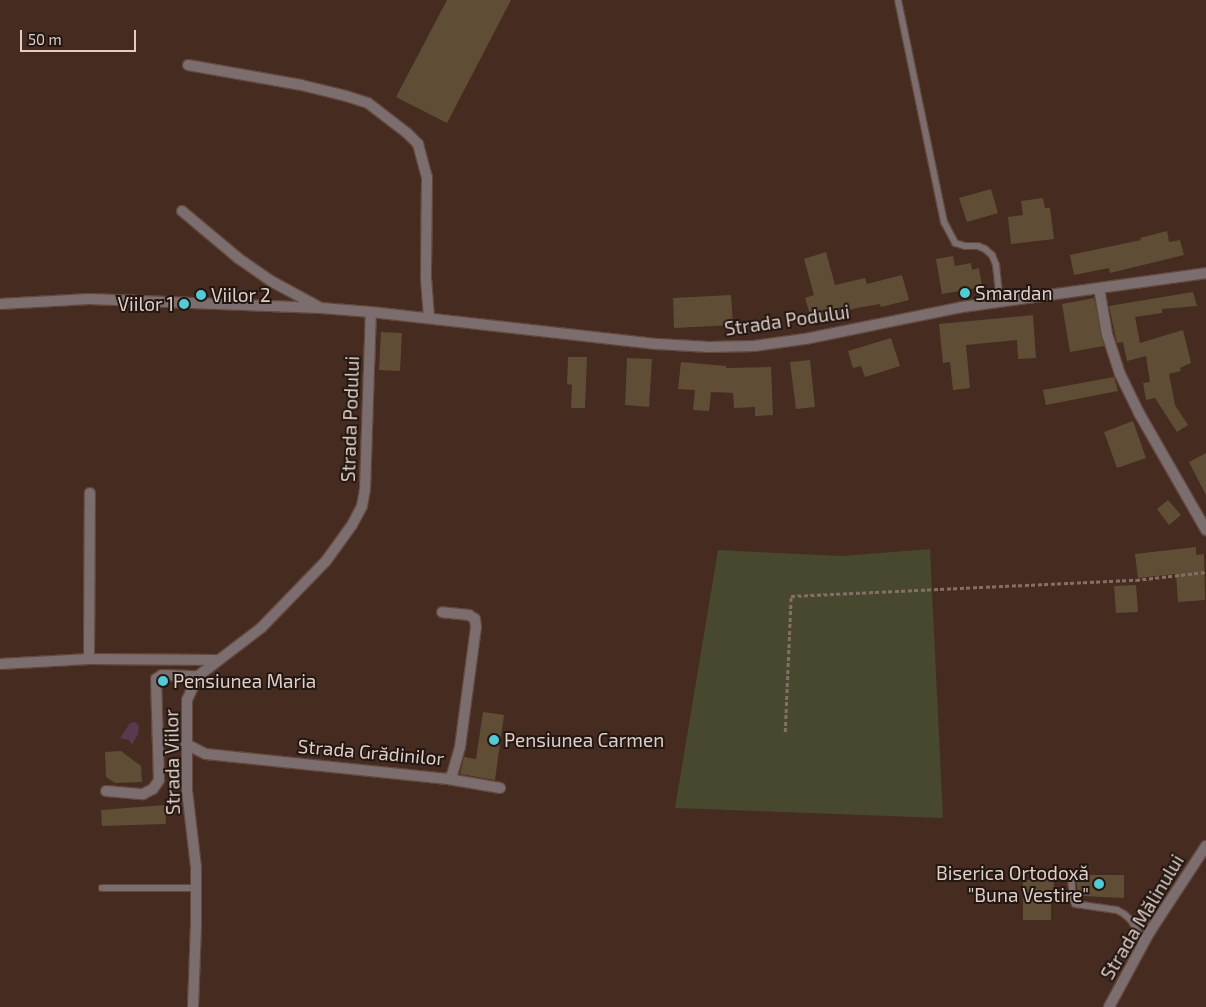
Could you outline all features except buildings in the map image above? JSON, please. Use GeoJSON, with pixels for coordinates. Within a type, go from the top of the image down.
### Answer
{"type":"FeatureCollection","features":[{"type":"Feature","properties":{"kind":"street"},"geometry":{"type":"LineString","coordinates":[[188,64],[301,84],[368,103],[407,133],[418,144],[427,177],[426,278],[429,318]]}},
{"type":"Feature","properties":{"kind":"street"},"geometry":{"type":"LineString","coordinates":[[182,211],[246,264],[271,281],[321,308]]}},
{"type":"Feature","properties":{"kind":"street","name":"Strada Podului"},"geometry":{"type":"LineString","coordinates":[[0,304],[89,299],[321,308],[429,318],[658,344],[709,347],[754,346],[805,339],[1000,301],[1206,273]]}},
{"type":"Feature","properties":{"kind":"street"},"geometry":{"type":"LineString","coordinates":[[1099,288],[1107,334],[1120,374],[1139,413],[1206,530]]}},
{"type":"Feature","properties":{"kind":"street","name":"Strada Podului"},"geometry":{"type":"LineString","coordinates":[[352,525],[362,506],[365,489],[371,312]]}},
{"type":"Feature","properties":{"kind":"street"},"geometry":{"type":"LineString","coordinates":[[90,493],[90,659]]}},
{"type":"Feature","properties":{"kind":"street","name":"Strada Viilor"},"geometry":{"type":"LineString","coordinates":[[192,1007],[196,888],[187,790],[187,700],[198,676],[261,628],[294,596],[326,561],[352,525]]}},
{"type":"Feature","properties":{"kind":"street","name":"Strada Grădinilor"},"geometry":{"type":"LineString","coordinates":[[186,744],[206,754],[448,779],[452,775],[460,747],[476,627],[475,619],[469,615],[442,612]]}},
{"type":"Feature","properties":{"kind":"street"},"geometry":{"type":"LineString","coordinates":[[0,664],[90,659],[218,660]]}},
{"type":"Feature","properties":{"kind":"street"},"geometry":{"type":"LineString","coordinates":[[106,791],[143,794],[153,789],[160,780],[156,679],[162,676],[198,676]]}},
{"type":"Feature","properties":{"kind":"street"},"geometry":{"type":"LineString","coordinates":[[448,779],[500,788]]}},
{"type":"Feature","properties":{"kind":"street","name":"Strada Mălinului"},"geometry":{"type":"LineString","coordinates":[[1109,1007],[1144,942],[1206,846]]}},
{"type":"Feature","properties":{"kind":"lane"},"geometry":{"type":"LineString","coordinates":[[898,0],[944,222],[955,242],[966,246],[978,246],[985,249],[992,256],[996,265],[1000,301]]}},
{"type":"Feature","properties":{"kind":"lane"},"geometry":{"type":"LineString","coordinates":[[1071,877],[1075,904],[1117,910],[1131,920],[1144,942]]}},
{"type":"Feature","properties":{"kind":"lane"},"geometry":{"type":"LineString","coordinates":[[102,888],[196,888]]}},
{"type":"Feature","properties":{"kind":"path"},"geometry":{"type":"LineString","coordinates":[[785,732],[791,596],[1136,580],[1206,572]]}},
{"type":"Feature","properties":{"kind":"green space"},"geometry":{"type":"Polygon","coordinates":[[[930,549],[943,818],[675,808],[718,550],[842,556],[930,549]]]}},
{"type":"Feature","properties":{"kind":"shaded area"},"geometry":{"type":"Polygon","coordinates":[[[135,722],[139,726],[138,734],[132,745],[129,740],[120,738],[130,723],[135,722]]]}},
{"type":"Feature","properties":{"kind":"place","name":"Smardan"},"geometry":{"type":"Point","coordinates":[965,293]}},
{"type":"Feature","properties":{"kind":"place","name":"Viilor 2"},"geometry":{"type":"Point","coordinates":[201,295]}},
{"type":"Feature","properties":{"kind":"place","name":"Viilor 1"},"geometry":{"type":"Point","coordinates":[184,304]}},
{"type":"Feature","properties":{"kind":"place","name":"Pensiunea Maria"},"geometry":{"type":"Point","coordinates":[163,681]}},
{"type":"Feature","properties":{"kind":"place","name":"Pensiunea Carmen"},"geometry":{"type":"Point","coordinates":[494,740]}},
{"type":"Feature","properties":{"kind":"place","name":"Biserica Ortodoxă \"Buna Vestire\""},"geometry":{"type":"Point","coordinates":[1099,884]}}]}
